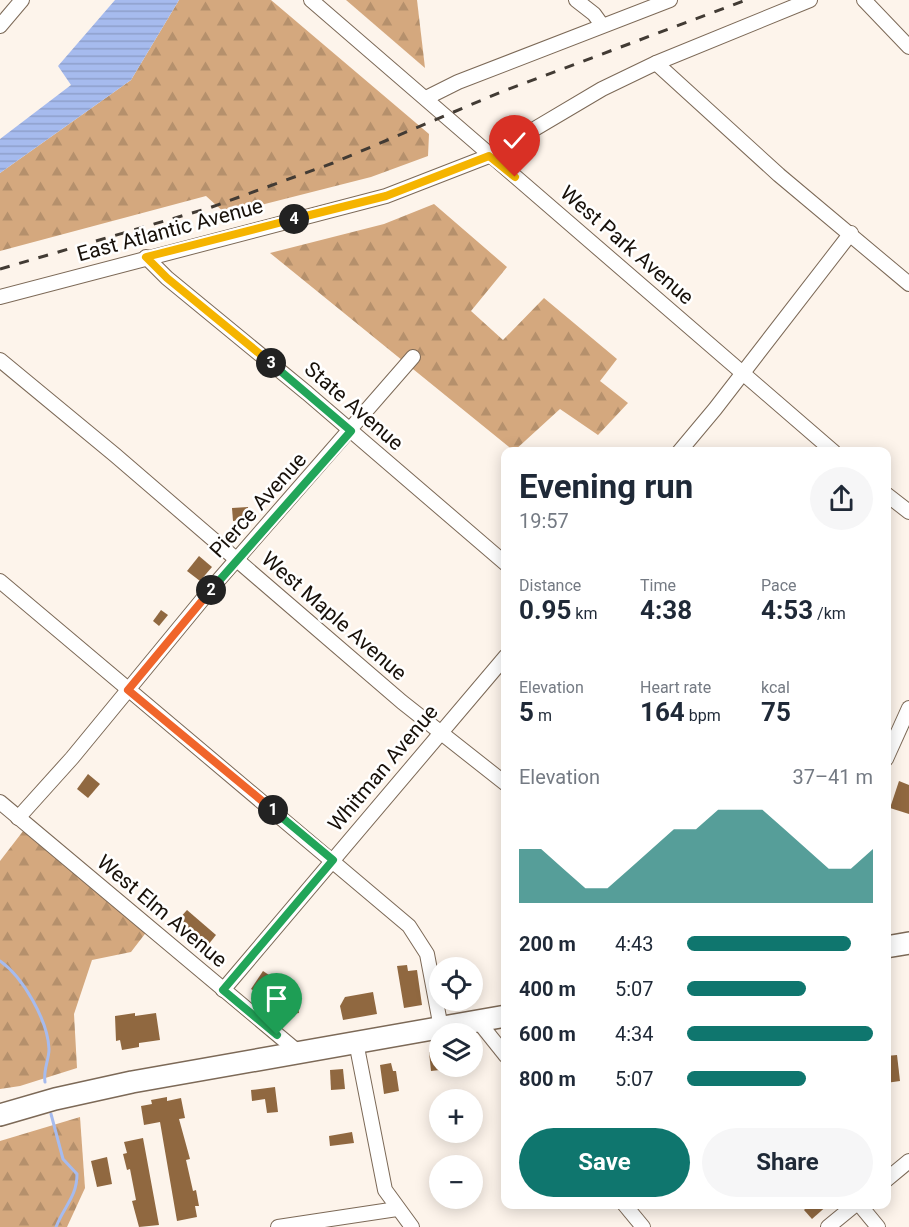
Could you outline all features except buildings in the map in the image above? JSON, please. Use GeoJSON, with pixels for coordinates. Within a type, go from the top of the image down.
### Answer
{"type":"FeatureCollection","features":[{"type":"Feature","properties":{"kind":"highway"},"geometry":{"type":"LineString","coordinates":[[891,946],[909,943]]}},
{"type":"Feature","properties":{"kind":"highway"},"geometry":{"type":"LineString","coordinates":[[467,1023],[501,1017]]}},
{"type":"Feature","properties":{"kind":"highway"},"geometry":{"type":"LineString","coordinates":[[0,1115],[66,1096],[297,1051],[429,1030]]}},
{"type":"Feature","properties":{"kind":"street"},"geometry":{"type":"LineString","coordinates":[[0,26],[22,0]]}},
{"type":"Feature","properties":{"kind":"street","name":"West Park Avenue"},"geometry":{"type":"LineString","coordinates":[[311,0],[828,447]]}},
{"type":"Feature","properties":{"kind":"street"},"geometry":{"type":"LineString","coordinates":[[576,0],[594,14],[602,25]]}},
{"type":"Feature","properties":{"kind":"street"},"geometry":{"type":"LineString","coordinates":[[426,99],[458,82],[670,0]]}},
{"type":"Feature","properties":{"kind":"street","name":"East Atlantic Avenue"},"geometry":{"type":"LineString","coordinates":[[0,297],[386,196],[489,156],[602,89],[656,63],[810,0]]}},
{"type":"Feature","properties":{"kind":"street"},"geometry":{"type":"LineString","coordinates":[[864,0],[909,47]]}},
{"type":"Feature","properties":{"kind":"street"},"geometry":{"type":"LineString","coordinates":[[656,63],[779,175],[851,233],[909,284]]}},
{"type":"Feature","properties":{"kind":"street"},"geometry":{"type":"LineString","coordinates":[[683,447],[851,233]]}},
{"type":"Feature","properties":{"kind":"street","name":"State Avenue"},"geometry":{"type":"LineString","coordinates":[[146,257],[167,278],[501,560]]}},
{"type":"Feature","properties":{"kind":"street","name":"Pierce Avenue"},"geometry":{"type":"LineString","coordinates":[[18,818],[236,560],[351,431],[413,357]]}},
{"type":"Feature","properties":{"kind":"street","name":"West Maple Avenue"},"geometry":{"type":"LineString","coordinates":[[0,360],[441,733],[501,780]]}},
{"type":"Feature","properties":{"kind":"street"},"geometry":{"type":"LineString","coordinates":[[891,498],[909,512]]}},
{"type":"Feature","properties":{"kind":"street"},"geometry":{"type":"LineString","coordinates":[[0,581],[333,860],[416,934],[427,954],[440,1023]]}},
{"type":"Feature","properties":{"kind":"street","name":"Whitman Avenue"},"geometry":{"type":"LineString","coordinates":[[223,990],[501,662]]}},
{"type":"Feature","properties":{"kind":"street"},"geometry":{"type":"LineString","coordinates":[[891,748],[909,708]]}},
{"type":"Feature","properties":{"kind":"street","name":"West Elm Avenue"},"geometry":{"type":"LineString","coordinates":[[0,802],[297,1051]]}},
{"type":"Feature","properties":{"kind":"street"},"geometry":{"type":"LineString","coordinates":[[478,1021],[501,1050]]}},
{"type":"Feature","properties":{"kind":"street"},"geometry":{"type":"LineString","coordinates":[[356,1042],[386,1190],[397,1209],[412,1227]]}},
{"type":"Feature","properties":{"kind":"street"},"geometry":{"type":"LineString","coordinates":[[891,1176],[909,1161]]}},
{"type":"Feature","properties":{"kind":"street"},"geometry":{"type":"LineString","coordinates":[[278,1227],[397,1209]]}},
{"type":"Feature","properties":{"kind":"street"},"geometry":{"type":"LineString","coordinates":[[628,1209],[643,1227]]}},
{"type":"Feature","properties":{"kind":"street"},"geometry":{"type":"LineString","coordinates":[[828,1227],[851,1209]]}},
{"type":"Feature","properties":{"kind":"street"},"geometry":{"type":"LineString","coordinates":[[862,1209],[878,1227]]}},
{"type":"Feature","properties":{"kind":"green space"},"geometry":{"type":"Polygon","coordinates":[[[179,0],[271,0],[429,134],[428,156],[371,177],[226,214],[206,196],[0,251],[0,173],[131,80],[179,0]]]}},
{"type":"Feature","properties":{"kind":"green space"},"geometry":{"type":"Polygon","coordinates":[[[346,0],[417,0],[425,68],[346,0]]]}},
{"type":"Feature","properties":{"kind":"green space"},"geometry":{"type":"Polygon","coordinates":[[[434,204],[507,267],[471,311],[503,340],[544,298],[617,359],[600,381],[628,403],[598,435],[560,409],[518,447],[509,447],[270,253],[384,224],[434,204]]]}},
{"type":"Feature","properties":{"kind":"green space"},"geometry":{"type":"Polygon","coordinates":[[[27,826],[151,926],[131,952],[92,960],[74,1014],[77,1068],[20,1086],[0,1089],[0,861],[27,826]]]}},
{"type":"Feature","properties":{"kind":"green space"},"geometry":{"type":"Polygon","coordinates":[[[80,1117],[85,1188],[67,1227],[0,1227],[0,1141],[80,1117]]]}},
{"type":"Feature","properties":{"kind":"water"},"geometry":{"type":"Polygon","coordinates":[[[115,0],[179,0],[131,80],[0,173],[0,139],[71,85],[58,66],[115,0]]]}},
{"type":"Feature","properties":{"kind":"waterway"},"geometry":{"type":"LineString","coordinates":[[0,961],[9,968],[25,988],[44,1026],[49,1049],[45,1082]]}},
{"type":"Feature","properties":{"kind":"waterway"},"geometry":{"type":"LineString","coordinates":[[51,1114],[63,1159],[77,1174],[75,1189],[56,1227]]}},
{"type":"Feature","properties":{"kind":"railway"},"geometry":{"type":"LineString","coordinates":[[0,269],[209,208],[333,163],[501,92],[746,0]]}},
{"type":"Feature","properties":{"kind":"route"},"geometry":{"type":"LineString","coordinates":[[277,1035],[223,990],[333,860],[128,690],[216,583],[351,431],[167,278],[146,257],[386,196],[489,156],[515,177]]}}]}
